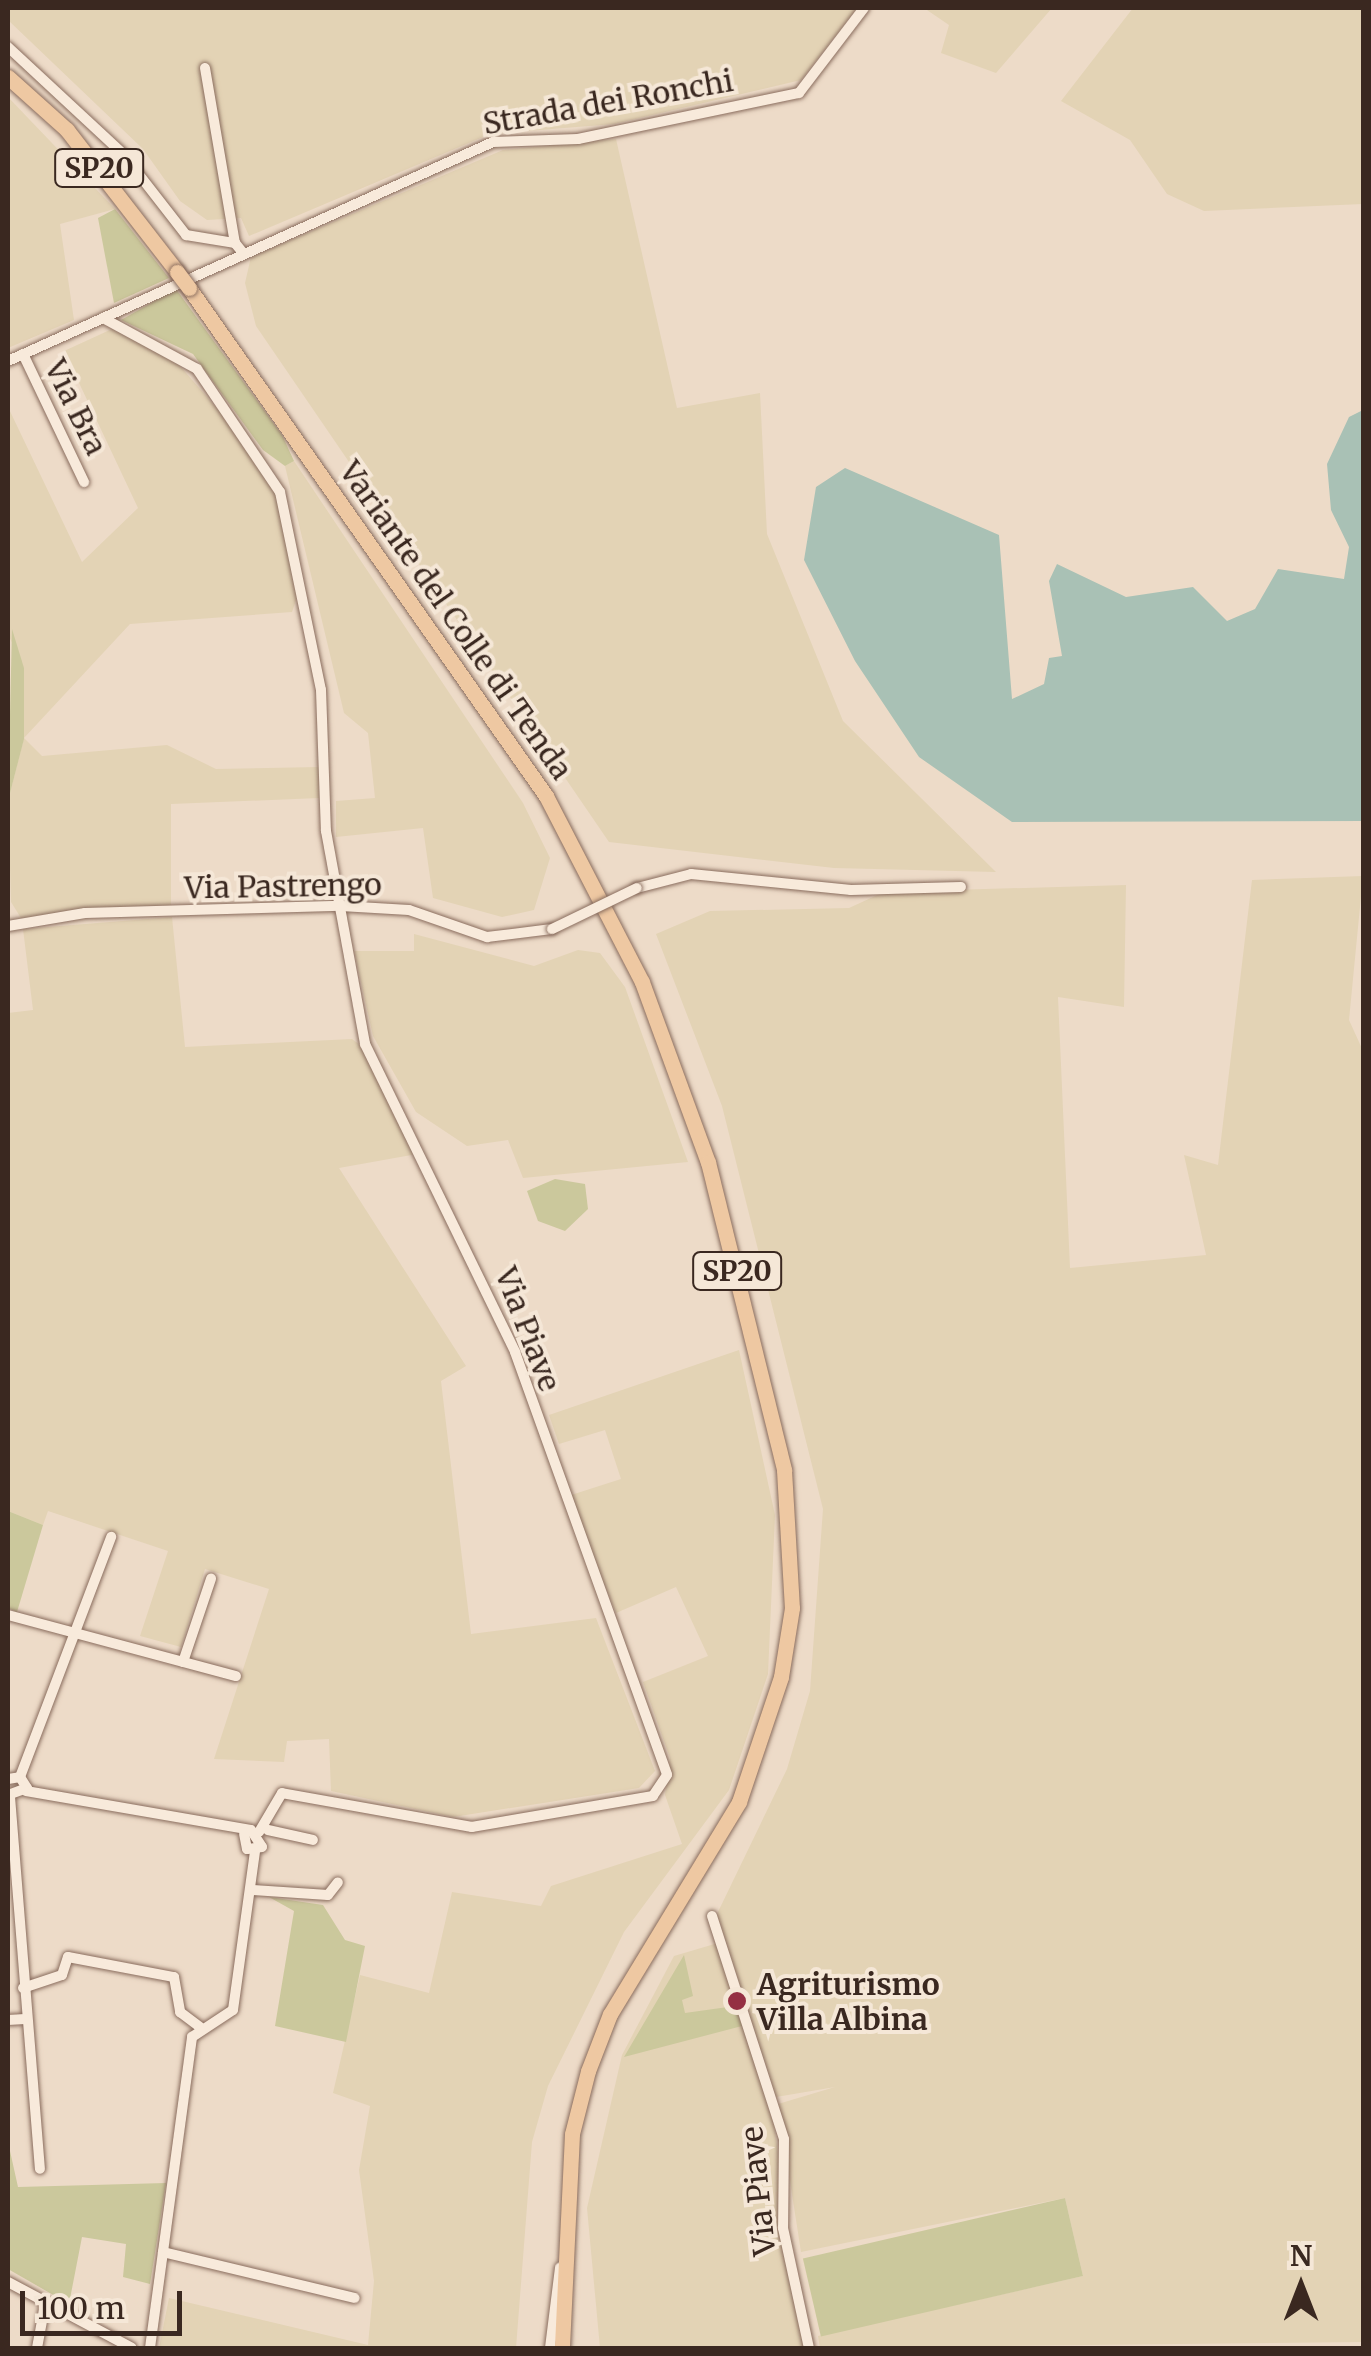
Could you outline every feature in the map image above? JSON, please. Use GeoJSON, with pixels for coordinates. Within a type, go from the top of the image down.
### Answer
{"type":"FeatureCollection","features":[{"type":"Feature","properties":{"kind":"main road","name":"Variante del Colle di Tenda"},"geometry":{"type":"LineString","coordinates":[[8,77],[67,130],[178,272],[514,747],[642,982],[708,1162],[784,1470],[792,1608],[768,1728],[739,1802],[610,2014],[572,2134],[563,2252],[562,2348]]}},
{"type":"Feature","properties":{"kind":"street","name":"Strada dei Ronchi"},"geometry":{"type":"LineString","coordinates":[[8,361],[493,142],[578,139],[799,93],[864,8]]}},
{"type":"Feature","properties":{"kind":"street"},"geometry":{"type":"LineString","coordinates":[[8,47],[123,154],[186,235],[235,243]]}},
{"type":"Feature","properties":{"kind":"street"},"geometry":{"type":"LineString","coordinates":[[205,68],[235,243],[244,254]]}},
{"type":"Feature","properties":{"kind":"street","name":"Via Piave"},"geometry":{"type":"LineString","coordinates":[[103,318],[197,369],[280,492],[322,690],[326,831],[365,1044],[515,1352],[666,1775],[653,1796],[472,1827],[282,1793],[264,1831]]}},
{"type":"Feature","properties":{"kind":"street","name":"Via Bra"},"geometry":{"type":"LineString","coordinates":[[23,354],[84,482]]}},
{"type":"Feature","properties":{"kind":"street","name":"Via Pastrengo"},"geometry":{"type":"LineString","coordinates":[[8,926],[85,913],[341,906],[409,910],[487,937],[552,929],[637,888],[691,874],[852,890],[961,887]]}},
{"type":"Feature","properties":{"kind":"street"},"geometry":{"type":"LineString","coordinates":[[26,1791],[14,1778],[78,1634],[111,1536]]}},
{"type":"Feature","properties":{"kind":"street"},"geometry":{"type":"LineString","coordinates":[[182,1662],[211,1578]]}},
{"type":"Feature","properties":{"kind":"street"},"geometry":{"type":"LineString","coordinates":[[8,1615],[236,1676]]}},
{"type":"Feature","properties":{"kind":"street"},"geometry":{"type":"LineString","coordinates":[[40,2169],[9,1796],[26,1791],[244,1834],[264,1831],[313,1840]]}},
{"type":"Feature","properties":{"kind":"street"},"geometry":{"type":"LineString","coordinates":[[150,2348],[192,2037],[200,2027],[233,2010],[253,1890],[254,1851],[264,1831]]}},
{"type":"Feature","properties":{"kind":"street"},"geometry":{"type":"LineString","coordinates":[[244,1834],[254,1851]]}},
{"type":"Feature","properties":{"kind":"street"},"geometry":{"type":"LineString","coordinates":[[253,1890],[328,1895],[338,1882]]}},
{"type":"Feature","properties":{"kind":"street","name":"Via Piave"},"geometry":{"type":"LineString","coordinates":[[712,1916],[784,2138],[783,2228],[810,2348]]}},
{"type":"Feature","properties":{"kind":"street"},"geometry":{"type":"LineString","coordinates":[[23,1988],[62,1976],[68,1957],[174,1978],[180,2012],[200,2027]]}},
{"type":"Feature","properties":{"kind":"street"},"geometry":{"type":"LineString","coordinates":[[8,2020],[25,2019]]}},
{"type":"Feature","properties":{"kind":"street"},"geometry":{"type":"LineString","coordinates":[[163,2252],[355,2298]]}},
{"type":"Feature","properties":{"kind":"street"},"geometry":{"type":"LineString","coordinates":[[550,2348],[563,2252]]}},
{"type":"Feature","properties":{"kind":"street"},"geometry":{"type":"LineString","coordinates":[[8,2282],[132,2348]]}},
{"type":"Feature","properties":{"kind":"street"},"geometry":{"type":"LineString","coordinates":[[37,2348],[46,2305]]}},
{"type":"Feature","properties":{"kind":"shaded area"},"geometry":{"type":"Polygon","coordinates":[[[8,8],[857,8],[801,80],[614,124],[490,134],[249,236],[241,218],[207,220],[180,201],[143,149],[8,20],[8,8]]]}},
{"type":"Feature","properties":{"kind":"shaded area"},"geometry":{"type":"Polygon","coordinates":[[[924,8],[1052,8],[996,73],[941,53],[949,25],[924,8]]]}},
{"type":"Feature","properties":{"kind":"shaded area"},"geometry":{"type":"Polygon","coordinates":[[[1133,8],[1363,8],[1363,204],[1204,211],[1167,194],[1130,140],[1061,101],[1133,8]]]}},
{"type":"Feature","properties":{"kind":"shaded area"},"geometry":{"type":"Polygon","coordinates":[[[8,97],[115,209],[60,224],[74,320],[8,348],[8,97]]]}},
{"type":"Feature","properties":{"kind":"shaded area"},"geometry":{"type":"Polygon","coordinates":[[[616,139],[677,408],[760,393],[767,534],[843,721],[996,872],[834,868],[609,842],[256,326],[245,283],[251,257],[503,150],[616,139]]]}},
{"type":"Feature","properties":{"kind":"shaded area"},"geometry":{"type":"Polygon","coordinates":[[[115,209],[169,278],[114,303],[98,218],[115,209]]]}},
{"type":"Feature","properties":{"kind":"shaded area"},"geometry":{"type":"Polygon","coordinates":[[[176,289],[282,435],[294,461],[285,466],[263,450],[193,354],[121,320],[176,289]]]}},
{"type":"Feature","properties":{"kind":"shaded area"},"geometry":{"type":"Polygon","coordinates":[[[112,329],[173,358],[220,412],[276,493],[298,594],[292,612],[130,624],[24,738],[24,669],[8,634],[8,407],[82,562],[138,508],[64,351],[112,329]]]}},
{"type":"Feature","properties":{"kind":"shaded area"},"geometry":{"type":"Polygon","coordinates":[[[1363,410],[1363,821],[1012,822],[919,757],[855,661],[804,560],[816,487],[845,468],[999,535],[1012,699],[1044,684],[1049,658],[1062,656],[1049,581],[1057,564],[1126,597],[1193,587],[1227,621],[1255,609],[1278,569],[1344,579],[1349,547],[1331,510],[1327,464],[1349,417],[1363,410]]]}},
{"type":"Feature","properties":{"kind":"shaded area"},"geometry":{"type":"Polygon","coordinates":[[[294,461],[523,803],[550,858],[534,910],[502,917],[433,898],[423,828],[336,837],[336,801],[375,798],[368,733],[344,713],[285,466],[294,461]]]}},
{"type":"Feature","properties":{"kind":"shaded area"},"geometry":{"type":"Polygon","coordinates":[[[12,629],[24,668],[24,739],[8,801],[12,629]]]}},
{"type":"Feature","properties":{"kind":"shaded area"},"geometry":{"type":"Polygon","coordinates":[[[24,738],[42,756],[167,745],[216,769],[319,767],[319,798],[171,804],[171,909],[21,918],[11,902],[8,801],[24,738]]]}},
{"type":"Feature","properties":{"kind":"shaded area"},"geometry":{"type":"Polygon","coordinates":[[[1363,876],[1349,1020],[1364,1053],[1363,2342],[820,2348],[818,2336],[1083,2276],[1065,2198],[801,2252],[778,2104],[835,2087],[776,2097],[717,1914],[787,1769],[810,1691],[823,1509],[722,1106],[656,934],[710,911],[849,908],[884,892],[1126,885],[1124,1007],[1058,997],[1070,1268],[1206,1255],[1184,1155],[1218,1165],[1252,880],[1363,876]]]}},
{"type":"Feature","properties":{"kind":"shaded area"},"geometry":{"type":"Polygon","coordinates":[[[172,917],[185,1047],[352,1039],[364,1048],[417,1154],[339,1168],[466,1366],[441,1381],[471,1634],[596,1618],[655,1771],[639,1788],[453,1817],[331,1791],[329,1739],[287,1741],[284,1762],[214,1759],[269,1589],[205,1569],[181,1647],[140,1636],[168,1551],[48,1511],[43,1525],[8,1511],[8,1013],[33,1010],[23,929],[172,917]]]}},
{"type":"Feature","properties":{"kind":"shaded area"},"geometry":{"type":"Polygon","coordinates":[[[414,934],[534,966],[578,950],[600,953],[625,987],[688,1162],[523,1178],[508,1140],[467,1146],[416,1112],[373,1036],[354,951],[414,951],[414,934]]]}},
{"type":"Feature","properties":{"kind":"shaded area"},"geometry":{"type":"Polygon","coordinates":[[[555,1179],[585,1184],[588,1209],[565,1231],[538,1221],[527,1191],[555,1179]]]}},
{"type":"Feature","properties":{"kind":"shaded area"},"geometry":{"type":"Polygon","coordinates":[[[739,1350],[775,1515],[768,1674],[729,1790],[624,1932],[548,2086],[532,2142],[516,2348],[159,2348],[169,2298],[368,2345],[374,2281],[359,2170],[370,2106],[333,2093],[360,1975],[429,1993],[452,1892],[541,1906],[551,1886],[682,1844],[665,1795],[670,1758],[643,1682],[708,1656],[676,1587],[616,1613],[568,1496],[621,1479],[605,1430],[559,1444],[549,1415],[739,1350]]]}},
{"type":"Feature","properties":{"kind":"shaded area"},"geometry":{"type":"Polygon","coordinates":[[[8,1511],[43,1525],[17,1612],[8,1608],[8,1511]]]}},
{"type":"Feature","properties":{"kind":"shaded area"},"geometry":{"type":"Polygon","coordinates":[[[269,1897],[323,1905],[345,1940],[365,1946],[346,2042],[275,2026],[294,1911],[269,1897]]]}},
{"type":"Feature","properties":{"kind":"shaded area"},"geometry":{"type":"Polygon","coordinates":[[[718,1943],[774,2125],[805,2348],[600,2348],[587,2208],[622,2055],[674,1956],[718,1943]]]}},
{"type":"Feature","properties":{"kind":"shaded area"},"geometry":{"type":"Polygon","coordinates":[[[684,1955],[693,1996],[682,2000],[685,2013],[735,2006],[742,2026],[624,2057],[684,1955]]]}},
{"type":"Feature","properties":{"kind":"shaded area"},"geometry":{"type":"Polygon","coordinates":[[[8,2142],[18,2187],[166,2183],[150,2284],[123,2277],[126,2244],[82,2237],[69,2304],[8,2269],[8,2142]]]}},
{"type":"Feature","properties":{"kind":"shaded area"},"geometry":{"type":"Polygon","coordinates":[[[1065,2198],[1083,2276],[821,2336],[803,2259],[1065,2198]]]}},
{"type":"Feature","properties":{"kind":"place","name":"Agriturismo Villa Albina"},"geometry":{"type":"Point","coordinates":[737,2001]}}]}
